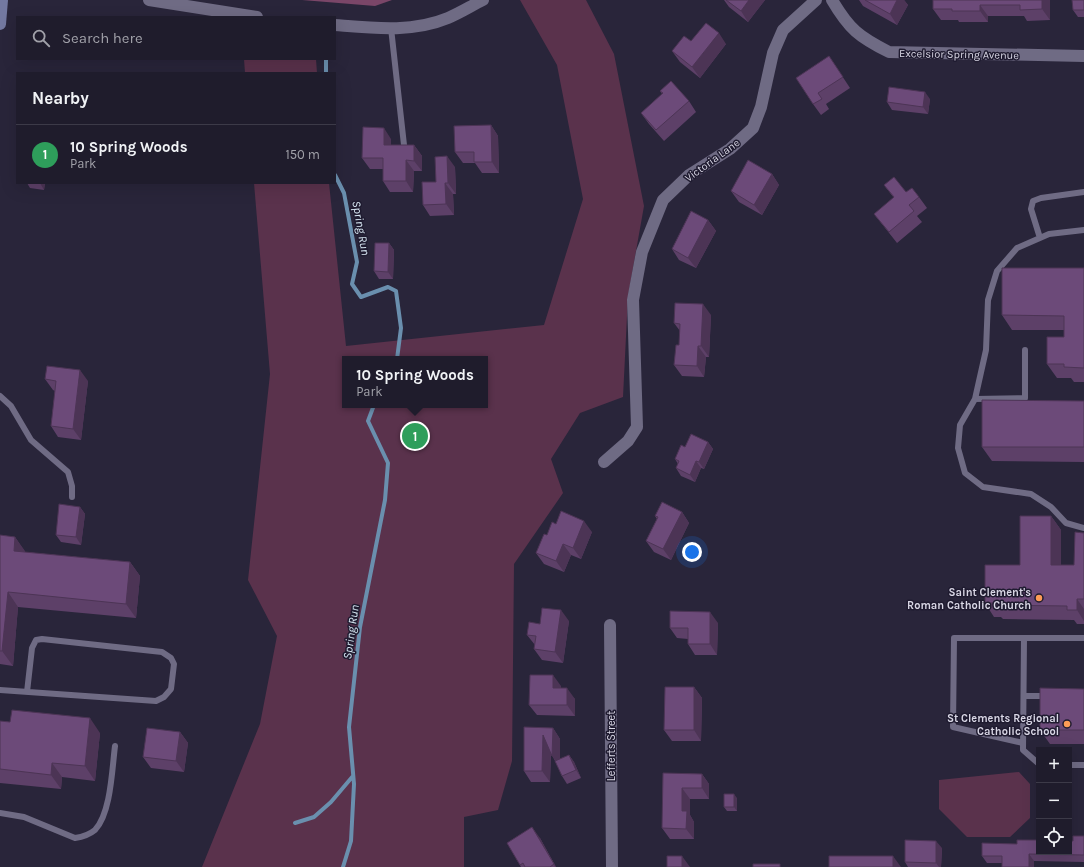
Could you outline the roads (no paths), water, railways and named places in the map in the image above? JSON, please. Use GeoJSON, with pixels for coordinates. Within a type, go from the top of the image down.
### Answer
{"type":"FeatureCollection","features":[{"type":"Feature","properties":{"kind":"street"},"geometry":{"type":"LineString","coordinates":[[0,24],[2,0]]}},
{"type":"Feature","properties":{"kind":"street"},"geometry":{"type":"LineString","coordinates":[[149,0],[168,2],[243,16]]}},
{"type":"Feature","properties":{"kind":"street"},"geometry":{"type":"LineString","coordinates":[[336,25],[378,29],[422,26],[447,18],[483,0]]}},
{"type":"Feature","properties":{"kind":"street","name":"Victoria Lane"},"geometry":{"type":"LineString","coordinates":[[604,462],[628,441],[637,427],[633,300],[642,252],[663,200],[689,175],[730,149],[753,128],[761,107],[773,53],[782,30],[816,0]]}},
{"type":"Feature","properties":{"kind":"street","name":"Excelsior Spring Avenue"},"geometry":{"type":"LineString","coordinates":[[832,0],[844,22],[864,40],[889,52],[1084,56]]}},
{"type":"Feature","properties":{"kind":"street","name":"Lefferts Street"},"geometry":{"type":"LineString","coordinates":[[610,624],[612,867]]}},
{"type":"Feature","properties":{"kind":"lane"},"geometry":{"type":"LineString","coordinates":[[391,28],[404,145]]}},
{"type":"Feature","properties":{"kind":"lane"},"geometry":{"type":"LineString","coordinates":[[1040,238],[1030,209],[1033,201],[1041,198],[1084,192]]}},
{"type":"Feature","properties":{"kind":"lane"},"geometry":{"type":"LineString","coordinates":[[1084,230],[1050,234],[1017,248],[997,271],[988,300],[986,350],[975,399],[960,425],[958,448],[965,473],[983,487],[1031,494],[1051,507],[1066,523],[1084,528]]}},
{"type":"Feature","properties":{"kind":"lane"},"geometry":{"type":"LineString","coordinates":[[975,399],[1025,398],[1025,350]]}},
{"type":"Feature","properties":{"kind":"lane"},"geometry":{"type":"LineString","coordinates":[[0,396],[11,406],[31,440],[68,472],[72,486],[72,497]]}},
{"type":"Feature","properties":{"kind":"lane"},"geometry":{"type":"LineString","coordinates":[[1023,743],[953,727],[954,638],[1084,638]]}},
{"type":"Feature","properties":{"kind":"lane"},"geometry":{"type":"LineString","coordinates":[[1024,638],[1023,750],[1036,761]]}},
{"type":"Feature","properties":{"kind":"lane"},"geometry":{"type":"LineString","coordinates":[[0,690],[27,692],[156,701],[164,697],[171,689],[174,664],[171,658],[162,652],[42,639],[36,640],[32,648],[27,692]]}},
{"type":"Feature","properties":{"kind":"lane"},"geometry":{"type":"LineString","coordinates":[[1024,696],[1054,696]]}},
{"type":"Feature","properties":{"kind":"lane"},"geometry":{"type":"LineString","coordinates":[[0,813],[24,817],[75,838],[83,837],[94,831],[101,820],[106,805],[115,746]]}},
{"type":"Feature","properties":{"kind":"lane"},"geometry":{"type":"LineString","coordinates":[[1072,764],[1084,765]]}},
{"type":"Feature","properties":{"kind":"waterway","name":"Spring Run"},"geometry":{"type":"LineString","coordinates":[[326,60],[326,72]]}},
{"type":"Feature","properties":{"kind":"waterway","name":"Spring Run"},"geometry":{"type":"LineString","coordinates":[[336,177],[344,193],[357,262],[352,284],[361,297],[388,287],[396,291],[401,328],[397,356]]}},
{"type":"Feature","properties":{"kind":"waterway","name":"Spring Run"},"geometry":{"type":"LineString","coordinates":[[343,867],[351,841],[354,784],[349,727],[360,627],[385,500],[388,463],[368,421],[373,408]]}},
{"type":"Feature","properties":{"kind":"waterway"},"geometry":{"type":"LineString","coordinates":[[295,823],[314,817],[331,802],[353,776]]}},
{"type":"Feature","properties":{"kind":"place","name":"10 Spring Woods"},"geometry":{"type":"Point","coordinates":[415,436]}},
{"type":"Feature","properties":{"kind":"place","name":"Saint Clement's Roman Catholic Church"},"geometry":{"type":"Point","coordinates":[1039,598]}},
{"type":"Feature","properties":{"kind":"place","name":"St Clements Regional Catholic School"},"geometry":{"type":"Point","coordinates":[1067,724]}}]}
